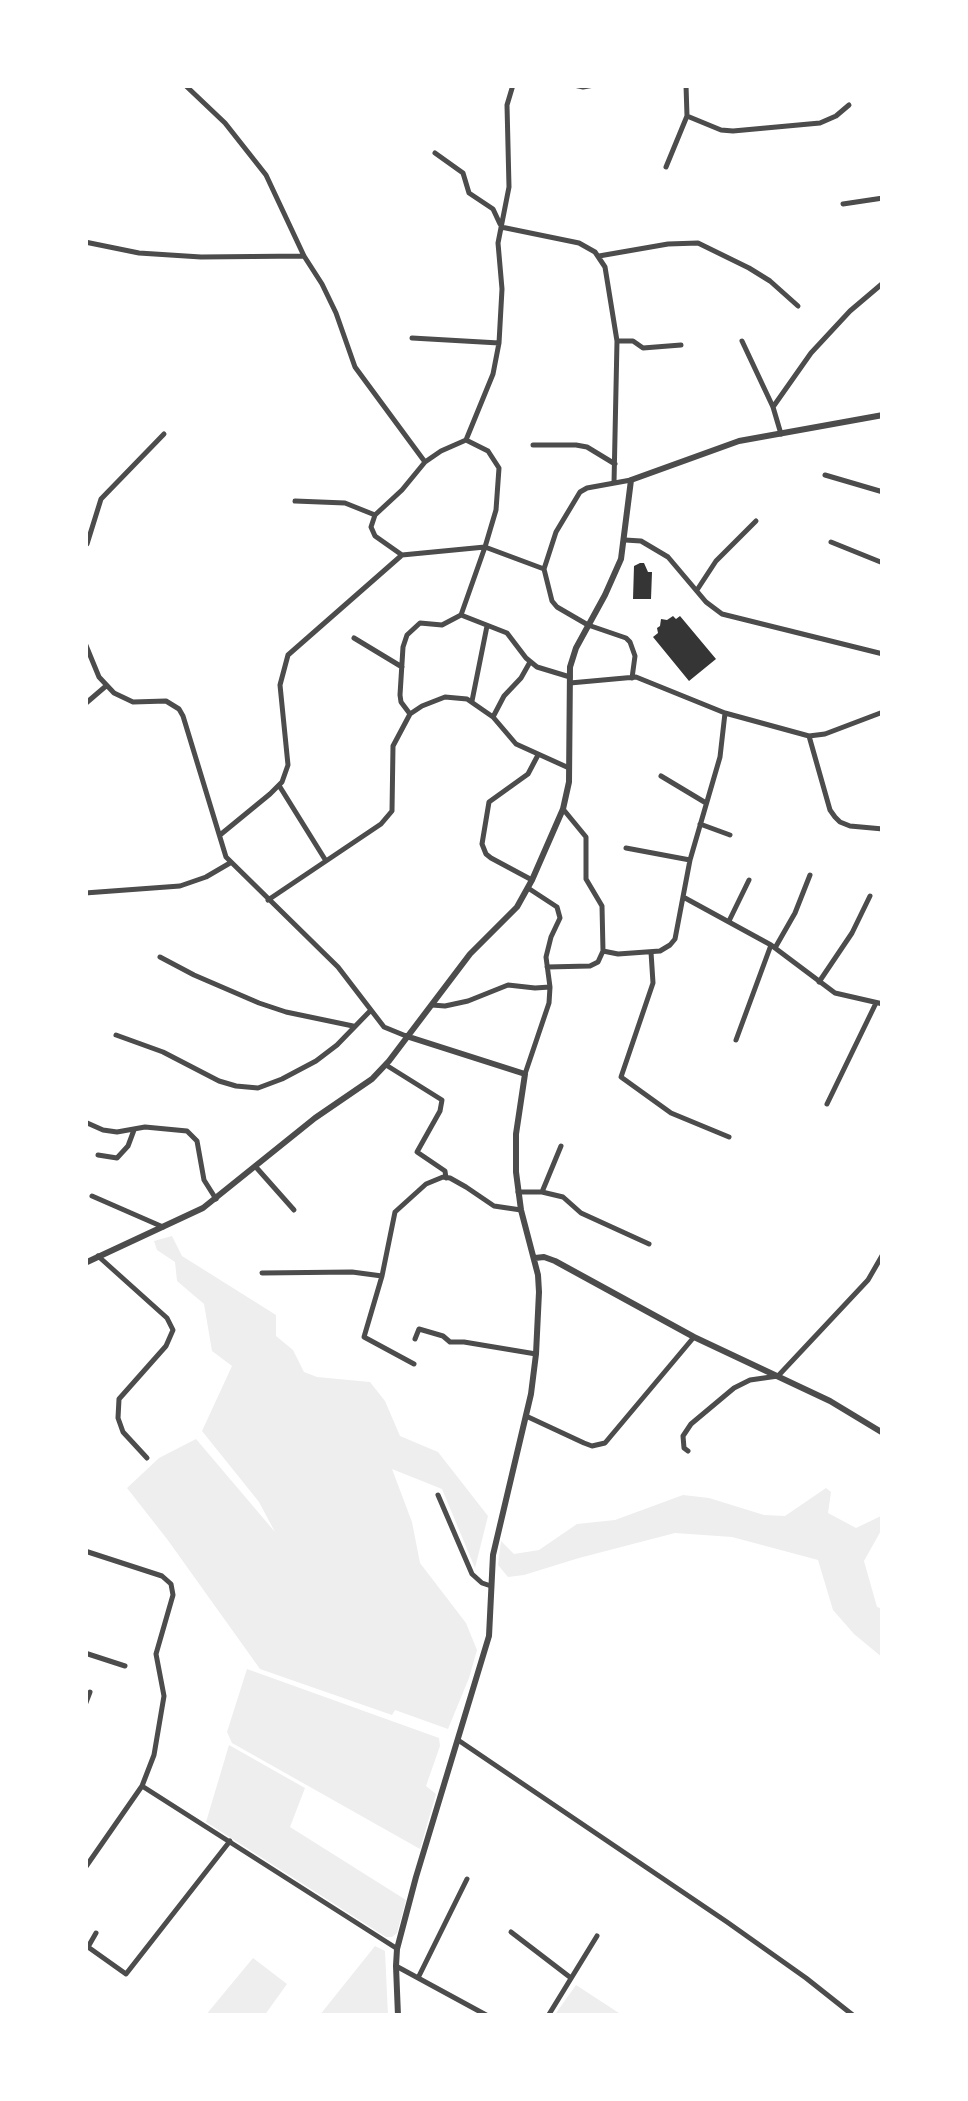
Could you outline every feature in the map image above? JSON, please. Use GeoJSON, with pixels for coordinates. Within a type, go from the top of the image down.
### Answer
{"type":"FeatureCollection","features":[{"type":"Feature","properties":{"kind":"street"},"geometry":{"type":"LineString","coordinates":[[185,85],[255,159],[336,313],[355,367],[426,462]]}},
{"type":"Feature","properties":{"kind":"street"},"geometry":{"type":"LineString","coordinates":[[402,555],[375,536],[370,528],[375,515],[426,462],[466,440],[493,374],[500,343],[502,289],[498,243],[509,187],[507,106],[514,85]]}},
{"type":"Feature","properties":{"kind":"street"},"geometry":{"type":"LineString","coordinates":[[574,85],[594,85]]}},
{"type":"Feature","properties":{"kind":"street"},"geometry":{"type":"LineString","coordinates":[[666,167],[687,116],[686,85]]}},
{"type":"Feature","properties":{"kind":"street"},"geometry":{"type":"LineString","coordinates":[[687,116],[733,131],[820,122],[836,116],[849,104]]}},
{"type":"Feature","properties":{"kind":"street"},"geometry":{"type":"LineString","coordinates":[[434,153],[463,173],[469,193],[493,209],[501,227]]}},
{"type":"Feature","properties":{"kind":"street"},"geometry":{"type":"LineString","coordinates":[[843,204],[883,198]]}},
{"type":"Feature","properties":{"kind":"street"},"geometry":{"type":"LineString","coordinates":[[501,227],[579,243],[599,256],[606,267],[617,340],[614,484]]}},
{"type":"Feature","properties":{"kind":"street"},"geometry":{"type":"LineString","coordinates":[[85,242],[139,253],[201,258],[304,256]]}},
{"type":"Feature","properties":{"kind":"street"},"geometry":{"type":"LineString","coordinates":[[599,256],[668,244],[698,244],[770,281],[798,306]]}},
{"type":"Feature","properties":{"kind":"street"},"geometry":{"type":"LineString","coordinates":[[773,406],[810,352],[883,284]]}},
{"type":"Feature","properties":{"kind":"street"},"geometry":{"type":"LineString","coordinates":[[412,338],[500,343]]}},
{"type":"Feature","properties":{"kind":"street"},"geometry":{"type":"LineString","coordinates":[[617,340],[632,341],[643,348],[681,345]]}},
{"type":"Feature","properties":{"kind":"street"},"geometry":{"type":"LineString","coordinates":[[742,342],[782,434]]}},
{"type":"Feature","properties":{"kind":"street"},"geometry":{"type":"LineString","coordinates":[[632,678],[634,656],[630,642],[588,625],[554,604],[544,570],[556,532],[580,492],[632,480],[756,437],[883,414]]}},
{"type":"Feature","properties":{"kind":"street"},"geometry":{"type":"LineString","coordinates":[[86,546],[101,499],[164,434]]}},
{"type":"Feature","properties":{"kind":"street"},"geometry":{"type":"LineString","coordinates":[[461,615],[496,510],[499,468],[488,451],[466,440]]}},
{"type":"Feature","properties":{"kind":"street"},"geometry":{"type":"LineString","coordinates":[[533,445],[576,444],[615,464]]}},
{"type":"Feature","properties":{"kind":"street"},"geometry":{"type":"LineString","coordinates":[[824,475],[883,492]]}},
{"type":"Feature","properties":{"kind":"street"},"geometry":{"type":"LineString","coordinates":[[85,1263],[192,1216],[315,1118],[372,1079],[470,954],[514,910],[564,809],[572,657],[621,559],[632,480]]}},
{"type":"Feature","properties":{"kind":"street"},"geometry":{"type":"LineString","coordinates":[[295,501],[345,503],[375,515]]}},
{"type":"Feature","properties":{"kind":"street"},"geometry":{"type":"LineString","coordinates":[[696,590],[716,561],[756,521]]}},
{"type":"Feature","properties":{"kind":"street"},"geometry":{"type":"LineString","coordinates":[[625,540],[641,542],[664,554],[706,602],[722,614],[883,654]]}},
{"type":"Feature","properties":{"kind":"street"},"geometry":{"type":"LineString","coordinates":[[831,542],[883,562]]}},
{"type":"Feature","properties":{"kind":"street"},"geometry":{"type":"LineString","coordinates":[[220,835],[279,786],[288,765],[280,685],[288,654],[402,555],[486,547],[544,570]]}},
{"type":"Feature","properties":{"kind":"street"},"geometry":{"type":"LineString","coordinates":[[410,714],[400,698],[404,641],[416,625],[442,624],[461,615],[507,633],[530,662],[570,680],[644,680],[725,713],[809,736],[826,734],[883,712]]}},
{"type":"Feature","properties":{"kind":"street"},"geometry":{"type":"LineString","coordinates":[[472,702],[487,624]]}},
{"type":"Feature","properties":{"kind":"street"},"geometry":{"type":"LineString","coordinates":[[354,638],[402,667]]}},
{"type":"Feature","properties":{"kind":"street"},"geometry":{"type":"LineString","coordinates":[[85,642],[106,686],[125,700],[166,701],[179,709],[222,849],[230,862],[338,967],[384,1027],[525,1074]]}},
{"type":"Feature","properties":{"kind":"street"},"geometry":{"type":"LineString","coordinates":[[493,717],[530,662]]}},
{"type":"Feature","properties":{"kind":"street"},"geometry":{"type":"LineString","coordinates":[[85,704],[106,686]]}},
{"type":"Feature","properties":{"kind":"street"},"geometry":{"type":"LineString","coordinates":[[268,900],[381,824],[392,811],[393,746],[410,714],[446,697],[472,702],[493,717],[516,744],[569,769]]}},
{"type":"Feature","properties":{"kind":"street"},"geometry":{"type":"LineString","coordinates":[[603,950],[618,954],[651,952],[665,949],[675,938],[690,860],[720,756],[725,713]]}},
{"type":"Feature","properties":{"kind":"street"},"geometry":{"type":"LineString","coordinates":[[809,736],[834,817],[850,826],[883,830]]}},
{"type":"Feature","properties":{"kind":"street"},"geometry":{"type":"LineString","coordinates":[[398,2016],[397,1949],[488,1636],[496,1541],[526,1416],[536,1354],[539,1292],[535,1258],[518,1192],[516,1134],[525,1074],[549,1003],[548,946],[560,912],[530,884],[486,854],[482,844],[489,802],[528,774],[538,755]]}},
{"type":"Feature","properties":{"kind":"street"},"geometry":{"type":"LineString","coordinates":[[661,776],[706,803]]}},
{"type":"Feature","properties":{"kind":"street"},"geometry":{"type":"LineString","coordinates":[[279,786],[326,861]]}},
{"type":"Feature","properties":{"kind":"street"},"geometry":{"type":"LineString","coordinates":[[547,968],[590,966],[598,962],[603,950],[602,906],[586,879],[586,837],[564,809]]}},
{"type":"Feature","properties":{"kind":"street"},"geometry":{"type":"LineString","coordinates":[[700,824],[730,835]]}},
{"type":"Feature","properties":{"kind":"street"},"geometry":{"type":"LineString","coordinates":[[626,848],[690,860]]}},
{"type":"Feature","properties":{"kind":"street"},"geometry":{"type":"LineString","coordinates":[[85,893],[180,886],[206,877],[230,862]]}},
{"type":"Feature","properties":{"kind":"street"},"geometry":{"type":"LineString","coordinates":[[736,1040],[773,946],[795,914],[810,875]]}},
{"type":"Feature","properties":{"kind":"street"},"geometry":{"type":"LineString","coordinates":[[729,921],[749,880]]}},
{"type":"Feature","properties":{"kind":"street"},"geometry":{"type":"LineString","coordinates":[[820,982],[852,933],[870,896]]}},
{"type":"Feature","properties":{"kind":"street"},"geometry":{"type":"LineString","coordinates":[[684,897],[773,946],[836,992],[880,1004],[827,1104]]}},
{"type":"Feature","properties":{"kind":"street"},"geometry":{"type":"LineString","coordinates":[[651,952],[653,983],[621,1078],[671,1113],[730,1137]]}},
{"type":"Feature","properties":{"kind":"street"},"geometry":{"type":"LineString","coordinates":[[160,957],[259,1003],[353,1026]]}},
{"type":"Feature","properties":{"kind":"street"},"geometry":{"type":"LineString","coordinates":[[431,1005],[468,1001],[508,985],[550,987]]}},
{"type":"Feature","properties":{"kind":"street"},"geometry":{"type":"LineString","coordinates":[[116,1035],[162,1052],[219,1081],[258,1088],[316,1061],[371,1010]]}},
{"type":"Feature","properties":{"kind":"street"},"geometry":{"type":"LineString","coordinates":[[386,1064],[442,1100],[440,1112],[417,1152],[446,1171],[446,1178]]}},
{"type":"Feature","properties":{"kind":"street"},"geometry":{"type":"LineString","coordinates":[[85,1122],[117,1132],[145,1127],[187,1131],[200,1148],[204,1180],[216,1200]]}},
{"type":"Feature","properties":{"kind":"street"},"geometry":{"type":"LineString","coordinates":[[98,1156],[117,1158],[128,1146],[134,1130]]}},
{"type":"Feature","properties":{"kind":"street"},"geometry":{"type":"LineString","coordinates":[[542,1192],[561,1146]]}},
{"type":"Feature","properties":{"kind":"street"},"geometry":{"type":"LineString","coordinates":[[256,1166],[294,1210]]}},
{"type":"Feature","properties":{"kind":"street"},"geometry":{"type":"LineString","coordinates":[[414,1364],[364,1337],[399,1206],[426,1184],[446,1178],[494,1206],[521,1210]]}},
{"type":"Feature","properties":{"kind":"street"},"geometry":{"type":"LineString","coordinates":[[518,1192],[563,1197],[587,1216],[649,1244]]}},
{"type":"Feature","properties":{"kind":"street"},"geometry":{"type":"LineString","coordinates":[[92,1196],[164,1228]]}},
{"type":"Feature","properties":{"kind":"street"},"geometry":{"type":"LineString","coordinates":[[688,1452],[683,1436],[691,1424],[734,1388],[750,1380],[778,1376],[868,1280],[883,1254]]}},
{"type":"Feature","properties":{"kind":"street"},"geometry":{"type":"LineString","coordinates":[[98,1256],[167,1318],[173,1330],[166,1346],[119,1399],[122,1432],[147,1458]]}},
{"type":"Feature","properties":{"kind":"street"},"geometry":{"type":"LineString","coordinates":[[535,1258],[555,1261],[694,1337],[830,1400],[883,1433]]}},
{"type":"Feature","properties":{"kind":"street"},"geometry":{"type":"LineString","coordinates":[[262,1274],[352,1272],[382,1276]]}},
{"type":"Feature","properties":{"kind":"street"},"geometry":{"type":"LineString","coordinates":[[416,1339],[419,1329],[450,1342],[536,1354]]}},
{"type":"Feature","properties":{"kind":"street"},"geometry":{"type":"LineString","coordinates":[[526,1416],[592,1446],[605,1443],[694,1337]]}},
{"type":"Feature","properties":{"kind":"street"},"geometry":{"type":"LineString","coordinates":[[438,1495],[472,1574],[491,1586]]}},
{"type":"Feature","properties":{"kind":"street"},"geometry":{"type":"LineString","coordinates":[[85,1550],[162,1576],[171,1584],[174,1595],[156,1654],[164,1696],[154,1754],[142,1786],[85,1868]]}},
{"type":"Feature","properties":{"kind":"street"},"geometry":{"type":"LineString","coordinates":[[85,1654],[125,1666]]}},
{"type":"Feature","properties":{"kind":"street"},"geometry":{"type":"LineString","coordinates":[[85,1705],[90,1692]]}},
{"type":"Feature","properties":{"kind":"street"},"geometry":{"type":"LineString","coordinates":[[458,1740],[742,1933],[854,2016]]}},
{"type":"Feature","properties":{"kind":"street"},"geometry":{"type":"LineString","coordinates":[[142,1786],[397,1949]]}},
{"type":"Feature","properties":{"kind":"street"},"geometry":{"type":"LineString","coordinates":[[96,1933],[88,1947],[126,1974],[230,1841]]}},
{"type":"Feature","properties":{"kind":"street"},"geometry":{"type":"LineString","coordinates":[[418,1978],[467,1879]]}},
{"type":"Feature","properties":{"kind":"street"},"geometry":{"type":"LineString","coordinates":[[511,1932],[571,1978]]}},
{"type":"Feature","properties":{"kind":"street"},"geometry":{"type":"LineString","coordinates":[[548,2016],[597,1936]]}},
{"type":"Feature","properties":{"kind":"street"},"geometry":{"type":"LineString","coordinates":[[396,1966],[488,2016]]}},
{"type":"Feature","properties":{"kind":"shaded area"},"geometry":{"type":"Polygon","coordinates":[[[172,1236],[182,1256],[276,1315],[276,1336],[293,1350],[304,1372],[370,1382],[385,1401],[400,1436],[438,1452],[488,1516],[475,1568],[442,1489],[392,1469],[412,1522],[420,1563],[466,1623],[477,1650],[448,1729],[395,1710],[392,1715],[260,1669],[127,1488],[159,1458],[196,1439],[275,1532],[259,1502],[202,1431],[232,1366],[212,1351],[204,1304],[177,1281],[175,1262],[157,1250],[154,1241],[172,1236]]]}},
{"type":"Feature","properties":{"kind":"shaded area"},"geometry":{"type":"Polygon","coordinates":[[[826,1488],[831,1492],[828,1513],[856,1528],[883,1515],[883,1527],[864,1561],[877,1607],[883,1609],[883,1658],[833,1610],[818,1560],[732,1537],[675,1533],[508,1577],[498,1565],[501,1541],[514,1554],[539,1550],[577,1524],[615,1520],[683,1495],[709,1498],[764,1515],[785,1516],[826,1488]]]}},
{"type":"Feature","properties":{"kind":"shaded area"},"geometry":{"type":"Polygon","coordinates":[[[247,1669],[439,1738],[440,1746],[426,1786],[436,1794],[420,1849],[232,1743],[227,1732],[247,1669]]]}},
{"type":"Feature","properties":{"kind":"shaded area"},"geometry":{"type":"Polygon","coordinates":[[[229,1745],[305,1788],[290,1827],[406,1900],[397,1933],[386,1937],[206,1822],[229,1745]]]}},
{"type":"Feature","properties":{"kind":"shaded area"},"geometry":{"type":"Polygon","coordinates":[[[375,1946],[385,1951],[388,2016],[319,2016],[375,1946]]]}},
{"type":"Feature","properties":{"kind":"shaded area"},"geometry":{"type":"Polygon","coordinates":[[[253,1958],[287,1984],[264,2016],[205,2016],[253,1958]]]}},
{"type":"Feature","properties":{"kind":"shaded area"},"geometry":{"type":"Polygon","coordinates":[[[576,1985],[622,2015],[624,2016],[554,2016],[576,1985]]]}},
{"type":"Feature","properties":{"kind":"building"},"geometry":{"type":"Polygon","coordinates":[[[640,563],[652,572],[651,599],[633,599],[634,566],[640,563]]]}},
{"type":"Feature","properties":{"kind":"building"},"geometry":{"type":"Polygon","coordinates":[[[680,616],[716,659],[689,681],[653,637],[661,619],[680,616]]]}}]}
